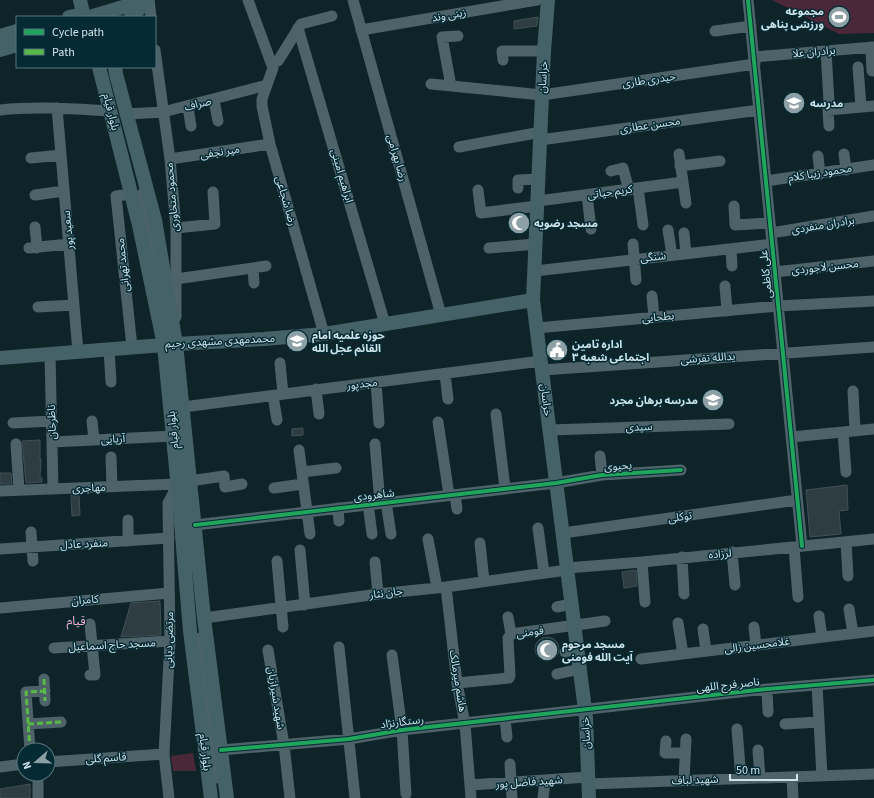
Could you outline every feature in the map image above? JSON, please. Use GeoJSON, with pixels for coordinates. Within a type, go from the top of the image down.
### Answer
{"type":"FeatureCollection","features":[{"type":"Feature","properties":{"kind":"main road"},"geometry":{"type":"LineString","coordinates":[[80,0],[84,16]]}},
{"type":"Feature","properties":{"kind":"main road"},"geometry":{"type":"LineString","coordinates":[[92,16],[148,0]]}},
{"type":"Feature","properties":{"kind":"main road"},"geometry":{"type":"LineString","coordinates":[[132,16],[148,0]]}},
{"type":"Feature","properties":{"kind":"main road","name":"خراسان"},"geometry":{"type":"LineString","coordinates":[[548,0],[544,51],[533,300],[574,625],[571,651],[580,669],[589,786]]}},
{"type":"Feature","properties":{"kind":"main road"},"geometry":{"type":"LineString","coordinates":[[0,34],[16,31]]}},
{"type":"Feature","properties":{"kind":"main road"},"geometry":{"type":"LineString","coordinates":[[0,50],[16,45]]}},
{"type":"Feature","properties":{"kind":"main road","name":"بلوار قیام"},"geometry":{"type":"LineString","coordinates":[[99,68],[170,344],[183,407],[184,482],[190,631],[211,798]]}},
{"type":"Feature","properties":{"kind":"main road","name":"بلوار قیام"},"geometry":{"type":"LineString","coordinates":[[115,70],[155,220],[170,344],[173,436],[195,525],[204,618],[227,798]]}},
{"type":"Feature","properties":{"kind":"main road","name":"محمدمهدی مشهدی رحیم"},"geometry":{"type":"LineString","coordinates":[[0,358],[170,344],[324,334],[533,300]]}},
{"type":"Feature","properties":{"kind":"street"},"geometry":{"type":"LineString","coordinates":[[91,16],[123,0]]}},
{"type":"Feature","properties":{"kind":"street"},"geometry":{"type":"LineString","coordinates":[[148,0],[151,16]]}},
{"type":"Feature","properties":{"kind":"street"},"geometry":{"type":"LineString","coordinates":[[248,0],[276,65]]}},
{"type":"Feature","properties":{"kind":"street","name":"رضا بهرامی"},"geometry":{"type":"LineString","coordinates":[[353,0],[441,315]]}},
{"type":"Feature","properties":{"kind":"street","name":"زینی وند"},"geometry":{"type":"LineString","coordinates":[[361,30],[537,0]]}},
{"type":"Feature","properties":{"kind":"street","name":"علی کاظمی"},"geometry":{"type":"LineString","coordinates":[[748,0],[797,500],[798,596]]}},
{"type":"Feature","properties":{"kind":"street"},"geometry":{"type":"LineString","coordinates":[[298,28],[301,24],[332,16]]}},
{"type":"Feature","properties":{"kind":"street"},"geometry":{"type":"LineString","coordinates":[[715,31],[751,26]]}},
{"type":"Feature","properties":{"kind":"street","name":"رضا شجاعی"},"geometry":{"type":"LineString","coordinates":[[298,28],[276,65],[262,99],[262,106],[270,144],[324,334]]}},
{"type":"Feature","properties":{"kind":"street","name":"ابراهیم امینی"},"geometry":{"type":"LineString","coordinates":[[298,28],[385,324]]}},
{"type":"Feature","properties":{"kind":"street"},"geometry":{"type":"LineString","coordinates":[[451,86],[442,37],[458,36]]}},
{"type":"Feature","properties":{"kind":"street"},"geometry":{"type":"LineString","coordinates":[[872,71],[873,47]]}},
{"type":"Feature","properties":{"kind":"street","name":"برادران علا"},"geometry":{"type":"LineString","coordinates":[[754,60],[826,50],[873,47]]}},
{"type":"Feature","properties":{"kind":"street"},"geometry":{"type":"LineString","coordinates":[[826,50],[829,126]]}},
{"type":"Feature","properties":{"kind":"street"},"geometry":{"type":"LineString","coordinates":[[503,60],[502,51],[544,51]]}},
{"type":"Feature","properties":{"kind":"street","name":"محمود متخاوری"},"geometry":{"type":"LineString","coordinates":[[156,58],[170,159],[176,228],[176,278],[170,344]]}},
{"type":"Feature","properties":{"kind":"street","name":"حیدری طاری"},"geometry":{"type":"LineString","coordinates":[[431,84],[542,95],[754,60]]}},
{"type":"Feature","properties":{"kind":"street"},"geometry":{"type":"LineString","coordinates":[[858,67],[861,107]]}},
{"type":"Feature","properties":{"kind":"street"},"geometry":{"type":"LineString","coordinates":[[115,70],[147,221],[170,344],[204,676],[220,798]]}},
{"type":"Feature","properties":{"kind":"street","name":"صراف"},"geometry":{"type":"LineString","coordinates":[[127,114],[163,112],[188,107],[267,85]]}},
{"type":"Feature","properties":{"kind":"street"},"geometry":{"type":"LineString","coordinates":[[214,100],[218,121]]}},
{"type":"Feature","properties":{"kind":"street"},"geometry":{"type":"LineString","coordinates":[[828,110],[874,106]]}},
{"type":"Feature","properties":{"kind":"street"},"geometry":{"type":"LineString","coordinates":[[188,107],[191,126]]}},
{"type":"Feature","properties":{"kind":"street"},"geometry":{"type":"LineString","coordinates":[[0,110],[57,108],[111,111]]}},
{"type":"Feature","properties":{"kind":"street","name":"سعید پور"},"geometry":{"type":"LineString","coordinates":[[57,108],[78,352]]}},
{"type":"Feature","properties":{"kind":"street","name":"محسن عطاری"},"geometry":{"type":"LineString","coordinates":[[459,147],[759,110]]}},
{"type":"Feature","properties":{"kind":"street","name":"میر نجفی"},"geometry":{"type":"LineString","coordinates":[[170,159],[270,144]]}},
{"type":"Feature","properties":{"kind":"street"},"geometry":{"type":"LineString","coordinates":[[844,154],[846,170]]}},
{"type":"Feature","properties":{"kind":"street"},"geometry":{"type":"LineString","coordinates":[[31,158],[61,155]]}},
{"type":"Feature","properties":{"kind":"street"},"geometry":{"type":"LineString","coordinates":[[818,156],[820,174]]}},
{"type":"Feature","properties":{"kind":"street"},"geometry":{"type":"LineString","coordinates":[[686,203],[680,160],[720,161]]}},
{"type":"Feature","properties":{"kind":"street","name":"محمود زیبا کلام"},"geometry":{"type":"LineString","coordinates":[[766,181],[874,165]]}},
{"type":"Feature","properties":{"kind":"street"},"geometry":{"type":"LineString","coordinates":[[611,171],[623,168],[633,189],[643,225]]}},
{"type":"Feature","properties":{"kind":"street"},"geometry":{"type":"LineString","coordinates":[[518,180],[539,179]]}},
{"type":"Feature","properties":{"kind":"street","name":"کریم حیاتی"},"geometry":{"type":"LineString","coordinates":[[478,190],[481,213],[587,195],[683,182]]}},
{"type":"Feature","properties":{"kind":"street"},"geometry":{"type":"LineString","coordinates":[[35,195],[64,191]]}},
{"type":"Feature","properties":{"kind":"street"},"geometry":{"type":"LineString","coordinates":[[176,228],[215,224],[213,192]]}},
{"type":"Feature","properties":{"kind":"street","name":"محمد تهرانی"},"geometry":{"type":"LineString","coordinates":[[131,194],[116,196],[132,348]]}},
{"type":"Feature","properties":{"kind":"street"},"geometry":{"type":"LineString","coordinates":[[587,195],[591,229]]}},
{"type":"Feature","properties":{"kind":"street"},"geometry":{"type":"LineString","coordinates":[[734,206],[735,225],[771,233]]}},
{"type":"Feature","properties":{"kind":"street","name":"برادران منفردی"},"geometry":{"type":"LineString","coordinates":[[771,233],[874,216]]}},
{"type":"Feature","properties":{"kind":"street"},"geometry":{"type":"LineString","coordinates":[[36,227],[33,248],[69,244]]}},
{"type":"Feature","properties":{"kind":"street"},"geometry":{"type":"LineString","coordinates":[[668,230],[672,255]]}},
{"type":"Feature","properties":{"kind":"street"},"geometry":{"type":"LineString","coordinates":[[684,233],[686,254]]}},
{"type":"Feature","properties":{"kind":"street","name":"شنگی"},"geometry":{"type":"LineString","coordinates":[[535,271],[731,249],[771,233]]}},
{"type":"Feature","properties":{"kind":"street"},"geometry":{"type":"LineString","coordinates":[[489,248],[536,244]]}},
{"type":"Feature","properties":{"kind":"street"},"geometry":{"type":"LineString","coordinates":[[633,244],[636,280]]}},
{"type":"Feature","properties":{"kind":"street"},"geometry":{"type":"LineString","coordinates":[[731,249],[732,266]]}},
{"type":"Feature","properties":{"kind":"street","name":"محسن لاجوردی"},"geometry":{"type":"LineString","coordinates":[[775,272],[874,261]]}},
{"type":"Feature","properties":{"kind":"street"},"geometry":{"type":"LineString","coordinates":[[176,278],[266,266]]}},
{"type":"Feature","properties":{"kind":"street"},"geometry":{"type":"LineString","coordinates":[[252,268],[254,283]]}},
{"type":"Feature","properties":{"kind":"street"},"geometry":{"type":"LineString","coordinates":[[725,286],[727,311]]}},
{"type":"Feature","properties":{"kind":"street"},"geometry":{"type":"LineString","coordinates":[[652,296],[654,317]]}},
{"type":"Feature","properties":{"kind":"street","name":"بطحایی"},"geometry":{"type":"LineString","coordinates":[[537,328],[778,306],[874,301]]}},
{"type":"Feature","properties":{"kind":"street"},"geometry":{"type":"LineString","coordinates":[[38,307],[74,305]]}},
{"type":"Feature","properties":{"kind":"street","name":"یدالله تفرشی"},"geometry":{"type":"LineString","coordinates":[[541,366],[874,347]]}},
{"type":"Feature","properties":{"kind":"street"},"geometry":{"type":"LineString","coordinates":[[109,350],[111,382]]}},
{"type":"Feature","properties":{"kind":"street","name":"ناظرخان"},"geometry":{"type":"LineString","coordinates":[[50,355],[53,489]]}},
{"type":"Feature","properties":{"kind":"street"},"geometry":{"type":"LineString","coordinates":[[277,420],[280,363]]}},
{"type":"Feature","properties":{"kind":"street","name":"مجدپور"},"geometry":{"type":"LineString","coordinates":[[183,407],[316,389],[445,374],[541,366]]}},
{"type":"Feature","properties":{"kind":"street"},"geometry":{"type":"LineString","coordinates":[[445,374],[448,399]]}},
{"type":"Feature","properties":{"kind":"street"},"geometry":{"type":"LineString","coordinates":[[376,382],[379,423]]}},
{"type":"Feature","properties":{"kind":"street"},"geometry":{"type":"LineString","coordinates":[[316,389],[319,414]]}},
{"type":"Feature","properties":{"kind":"street"},"geometry":{"type":"LineString","coordinates":[[853,391],[855,430]]}},
{"type":"Feature","properties":{"kind":"street"},"geometry":{"type":"LineString","coordinates":[[496,414],[505,488]]}},
{"type":"Feature","properties":{"kind":"street"},"geometry":{"type":"LineString","coordinates":[[13,423],[52,421]]}},
{"type":"Feature","properties":{"kind":"street"},"geometry":{"type":"LineString","coordinates":[[92,421],[94,440]]}},
{"type":"Feature","properties":{"kind":"street"},"geometry":{"type":"LineString","coordinates":[[438,422],[452,495],[457,509]]}},
{"type":"Feature","properties":{"kind":"street","name":"سیدی"},"geometry":{"type":"LineString","coordinates":[[550,430],[728,424]]}},
{"type":"Feature","properties":{"kind":"street"},"geometry":{"type":"LineString","coordinates":[[791,437],[874,429]]}},
{"type":"Feature","properties":{"kind":"street"},"geometry":{"type":"LineString","coordinates":[[843,432],[846,472]]}},
{"type":"Feature","properties":{"kind":"street","name":"آریایی"},"geometry":{"type":"LineString","coordinates":[[52,442],[173,436]]}},
{"type":"Feature","properties":{"kind":"street"},"geometry":{"type":"LineString","coordinates":[[16,444],[19,490]]}},
{"type":"Feature","properties":{"kind":"street"},"geometry":{"type":"LineString","coordinates":[[375,444],[383,503],[391,534]]}},
{"type":"Feature","properties":{"kind":"street"},"geometry":{"type":"LineString","coordinates":[[299,450],[310,534]]}},
{"type":"Feature","properties":{"kind":"street"},"geometry":{"type":"LineString","coordinates":[[600,456],[602,475]]}},
{"type":"Feature","properties":{"kind":"street"},"geometry":{"type":"LineString","coordinates":[[111,457],[112,487]]}},
{"type":"Feature","properties":{"kind":"street"},"geometry":{"type":"LineString","coordinates":[[302,472],[336,468]]}},
{"type":"Feature","properties":{"kind":"street","name":"یحیوی"},"geometry":{"type":"LineString","coordinates":[[556,483],[602,475],[681,470]]}},
{"type":"Feature","properties":{"kind":"street","name":"مهاجری"},"geometry":{"type":"LineString","coordinates":[[0,492],[184,482],[223,471],[225,487],[242,484]]}},
{"type":"Feature","properties":{"kind":"street","name":"مرتضی دیانی"},"geometry":{"type":"LineString","coordinates":[[169,798],[164,754],[170,641],[168,503],[184,482]]}},
{"type":"Feature","properties":{"kind":"street","name":"شاهرودی"},"geometry":{"type":"LineString","coordinates":[[195,525],[556,483]]}},
{"type":"Feature","properties":{"kind":"street"},"geometry":{"type":"LineString","coordinates":[[274,488],[303,484]]}},
{"type":"Feature","properties":{"kind":"street","name":"توکلی"},"geometry":{"type":"LineString","coordinates":[[562,533],[797,500]]}},
{"type":"Feature","properties":{"kind":"street"},"geometry":{"type":"LineString","coordinates":[[368,504],[372,534]]}},
{"type":"Feature","properties":{"kind":"street"},"geometry":{"type":"LineString","coordinates":[[338,508],[339,522]]}},
{"type":"Feature","properties":{"kind":"street"},"geometry":{"type":"LineString","coordinates":[[128,520],[128,541]]}},
{"type":"Feature","properties":{"kind":"street"},"geometry":{"type":"LineString","coordinates":[[538,528],[544,573]]}},
{"type":"Feature","properties":{"kind":"street"},"geometry":{"type":"LineString","coordinates":[[31,532],[33,561]]}},
{"type":"Feature","properties":{"kind":"street","name":"منفرد عادل"},"geometry":{"type":"LineString","coordinates":[[0,549],[169,538]]}},
{"type":"Feature","properties":{"kind":"street","name":"هاشم میرمالک"},"geometry":{"type":"LineString","coordinates":[[428,539],[441,587],[464,724],[471,798]]}},
{"type":"Feature","properties":{"kind":"street","name":"لرزاده"},"geometry":{"type":"LineString","coordinates":[[567,569],[874,539]]}},
{"type":"Feature","properties":{"kind":"street"},"geometry":{"type":"LineString","coordinates":[[846,542],[848,576]]}},
{"type":"Feature","properties":{"kind":"street"},"geometry":{"type":"LineString","coordinates":[[480,543],[484,581]]}},
{"type":"Feature","properties":{"kind":"street"},"geometry":{"type":"LineString","coordinates":[[300,550],[304,605]]}},
{"type":"Feature","properties":{"kind":"street"},"geometry":{"type":"LineString","coordinates":[[732,552],[735,585]]}},
{"type":"Feature","properties":{"kind":"street"},"geometry":{"type":"LineString","coordinates":[[682,557],[684,594]]}},
{"type":"Feature","properties":{"kind":"street"},"geometry":{"type":"LineString","coordinates":[[277,561],[280,608],[283,627]]}},
{"type":"Feature","properties":{"kind":"street"},"geometry":{"type":"LineString","coordinates":[[375,562],[378,594]]}},
{"type":"Feature","properties":{"kind":"street"},"geometry":{"type":"LineString","coordinates":[[642,562],[645,602]]}},
{"type":"Feature","properties":{"kind":"street","name":"جان نثار"},"geometry":{"type":"LineString","coordinates":[[204,618],[567,569]]}},
{"type":"Feature","properties":{"kind":"street","name":"کامران"},"geometry":{"type":"LineString","coordinates":[[0,608],[169,593]]}},
{"type":"Feature","properties":{"kind":"street"},"geometry":{"type":"LineString","coordinates":[[557,606],[571,604]]}},
{"type":"Feature","properties":{"kind":"street"},"geometry":{"type":"LineString","coordinates":[[849,609],[853,633]]}},
{"type":"Feature","properties":{"kind":"street"},"geometry":{"type":"LineString","coordinates":[[819,616],[822,637]]}},
{"type":"Feature","properties":{"kind":"street"},"geometry":{"type":"LineString","coordinates":[[508,617],[511,634]]}},
{"type":"Feature","properties":{"kind":"street","name":"فومنی"},"geometry":{"type":"LineString","coordinates":[[457,683],[509,678],[508,638],[511,634],[605,621]]}},
{"type":"Feature","properties":{"kind":"street"},"geometry":{"type":"LineString","coordinates":[[678,623],[683,654]]}},
{"type":"Feature","properties":{"kind":"street"},"geometry":{"type":"LineString","coordinates":[[90,624],[95,675],[90,675]]}},
{"type":"Feature","properties":{"kind":"street"},"geometry":{"type":"LineString","coordinates":[[754,627],[756,645]]}},
{"type":"Feature","properties":{"kind":"street"},"geometry":{"type":"LineString","coordinates":[[703,629],[706,651]]}},
{"type":"Feature","properties":{"kind":"street","name":"غلامحسین زالی"},"geometry":{"type":"LineString","coordinates":[[641,659],[874,631]]}},
{"type":"Feature","properties":{"kind":"street","name":"مسجد حاج اسماعیل"},"geometry":{"type":"LineString","coordinates":[[54,648],[170,641]]}},
{"type":"Feature","properties":{"kind":"street"},"geometry":{"type":"LineString","coordinates":[[339,648],[355,798]]}},
{"type":"Feature","properties":{"kind":"street","name":"شهید شیرازیان"},"geometry":{"type":"LineString","coordinates":[[268,650],[284,746],[290,798]]}},
{"type":"Feature","properties":{"kind":"street"},"geometry":{"type":"LineString","coordinates":[[392,655],[402,730],[406,794]]}},
{"type":"Feature","properties":{"kind":"street"},"geometry":{"type":"LineString","coordinates":[[557,674],[580,669]]}},
{"type":"Feature","properties":{"kind":"street"},"geometry":{"type":"LineString","coordinates":[[29,742],[26,692],[45,696],[44,679]]}},
{"type":"Feature","properties":{"kind":"street","name":"ناصر فرج اللهی"},"geometry":{"type":"LineString","coordinates":[[584,710],[874,680]]}},
{"type":"Feature","properties":{"kind":"street"},"geometry":{"type":"LineString","coordinates":[[818,685],[822,776]]}},
{"type":"Feature","properties":{"kind":"street"},"geometry":{"type":"LineString","coordinates":[[767,690],[768,712]]}},
{"type":"Feature","properties":{"kind":"street","name":"رستگارنژاد"},"geometry":{"type":"LineString","coordinates":[[221,750],[284,746],[402,730],[584,710]]}},
{"type":"Feature","properties":{"kind":"street"},"geometry":{"type":"LineString","coordinates":[[505,719],[507,737]]}},
{"type":"Feature","properties":{"kind":"street"},"geometry":{"type":"LineString","coordinates":[[28,724],[61,722]]}},
{"type":"Feature","properties":{"kind":"street"},"geometry":{"type":"LineString","coordinates":[[784,724],[819,722]]}},
{"type":"Feature","properties":{"kind":"street"},"geometry":{"type":"LineString","coordinates":[[737,729],[741,779]]}},
{"type":"Feature","properties":{"kind":"street"},"geometry":{"type":"LineString","coordinates":[[684,781],[686,739]]}},
{"type":"Feature","properties":{"kind":"street"},"geometry":{"type":"LineString","coordinates":[[666,741],[665,753],[685,753]]}},
{"type":"Feature","properties":{"kind":"street"},"geometry":{"type":"LineString","coordinates":[[758,750],[760,778]]}},
{"type":"Feature","properties":{"kind":"street","name":"قاسم گلی"},"geometry":{"type":"LineString","coordinates":[[56,761],[164,754]]}},
{"type":"Feature","properties":{"kind":"street"},"geometry":{"type":"LineString","coordinates":[[510,764],[512,798]]}},
{"type":"Feature","properties":{"kind":"street"},"geometry":{"type":"LineString","coordinates":[[0,767],[16,765]]}},
{"type":"Feature","properties":{"kind":"street","name":"شهید لباف"},"geometry":{"type":"LineString","coordinates":[[589,786],[874,774]]}},
{"type":"Feature","properties":{"kind":"street"},"geometry":{"type":"LineString","coordinates":[[792,777],[793,798]]}},
{"type":"Feature","properties":{"kind":"street"},"geometry":{"type":"LineString","coordinates":[[543,798],[545,781]]}},
{"type":"Feature","properties":{"kind":"street","name":"شهید فاضل پور"},"geometry":{"type":"LineString","coordinates":[[470,785],[545,781],[589,786]]}},
{"type":"Feature","properties":{"kind":"street"},"geometry":{"type":"LineString","coordinates":[[38,782],[38,798]]}},
{"type":"Feature","properties":{"kind":"shaded area","name":"مجموعه ورزشی پناهی"},"geometry":{"type":"Polygon","coordinates":[[[772,0],[874,0],[874,33],[839,34],[772,0]]]}},
{"type":"Feature","properties":{"kind":"shaded area"},"geometry":{"type":"Polygon","coordinates":[[[193,753],[196,771],[173,771],[171,756],[193,753]]]}},
{"type":"Feature","properties":{"kind":"building"},"geometry":{"type":"Polygon","coordinates":[[[538,17],[537,26],[514,29],[514,21],[538,17]]]}},
{"type":"Feature","properties":{"kind":"building"},"geometry":{"type":"Polygon","coordinates":[[[303,428],[303,435],[292,436],[292,429],[303,428]]]}},
{"type":"Feature","properties":{"kind":"building"},"geometry":{"type":"Polygon","coordinates":[[[40,440],[40,478],[42,478],[42,482],[26,483],[22,441],[40,440]]]}},
{"type":"Feature","properties":{"kind":"building"},"geometry":{"type":"Polygon","coordinates":[[[0,473],[11,473],[12,484],[0,484],[0,473]]]}},
{"type":"Feature","properties":{"kind":"building"},"geometry":{"type":"Polygon","coordinates":[[[847,485],[848,510],[839,511],[841,534],[810,537],[806,490],[847,485]]]}},
{"type":"Feature","properties":{"kind":"building"},"geometry":{"type":"Polygon","coordinates":[[[71,495],[79,495],[80,515],[72,516],[71,495]]]}},
{"type":"Feature","properties":{"kind":"building"},"geometry":{"type":"Polygon","coordinates":[[[636,570],[637,586],[624,588],[622,572],[636,570]]]}},
{"type":"Feature","properties":{"kind":"building"},"geometry":{"type":"Polygon","coordinates":[[[160,601],[161,635],[121,637],[131,603],[160,601]]]}},
{"type":"Feature","properties":{"kind":"building","name":"مسجد مرحوم آیت الله فومنی"},"geometry":{"type":"Polygon","coordinates":[[[547,637],[555,641],[559,649],[555,657],[547,661],[539,657],[535,649],[539,641],[547,637]]]}},
{"type":"Feature","properties":{"kind":"building"},"geometry":{"type":"Polygon","coordinates":[[[30,784],[30,798],[0,798],[0,789],[30,784]]]}},
{"type":"Feature","properties":{"kind":"marked path"},"geometry":{"type":"LineString","coordinates":[[44,679],[45,701]]}},
{"type":"Feature","properties":{"kind":"marked path"},"geometry":{"type":"LineString","coordinates":[[29,742],[26,692],[45,691]]}},
{"type":"Feature","properties":{"kind":"marked path"},"geometry":{"type":"LineString","coordinates":[[28,724],[61,722]]}},
{"type":"Feature","properties":{"kind":"cycle path"},"geometry":{"type":"LineString","coordinates":[[748,0],[802,546]]}},
{"type":"Feature","properties":{"kind":"cycle path"},"geometry":{"type":"LineString","coordinates":[[195,525],[556,483],[602,475],[681,470]]}},
{"type":"Feature","properties":{"kind":"cycle path"},"geometry":{"type":"LineString","coordinates":[[221,750],[349,739],[402,730],[767,689],[874,680]]}},
{"type":"Feature","properties":{"kind":"place","name":"مجموعه ورزشی پناهی"},"geometry":{"type":"Point","coordinates":[839,17]}},
{"type":"Feature","properties":{"kind":"place","name":"مدرسه"},"geometry":{"type":"Point","coordinates":[794,103]}},
{"type":"Feature","properties":{"kind":"place","name":"مسجد رضویه"},"geometry":{"type":"Point","coordinates":[519,223]}},
{"type":"Feature","properties":{"kind":"place","name":"حوزه علمیه امام القائم عجل الله"},"geometry":{"type":"Point","coordinates":[297,341]}},
{"type":"Feature","properties":{"kind":"place","name":"اداره تامین اجتماعی شعبه ۳"},"geometry":{"type":"Point","coordinates":[557,350]}},
{"type":"Feature","properties":{"kind":"place","name":"مدرسه برهان مجرد"},"geometry":{"type":"Point","coordinates":[713,400]}},
{"type":"Feature","properties":{"kind":"place","name":"مسجد مرحوم آیت الله فومنی"},"geometry":{"type":"Point","coordinates":[547,650]}},
{"type":"Feature","properties":{"kind":"district","name":"قیام"},"geometry":{"type":"Point","coordinates":[76,621]}}]}
